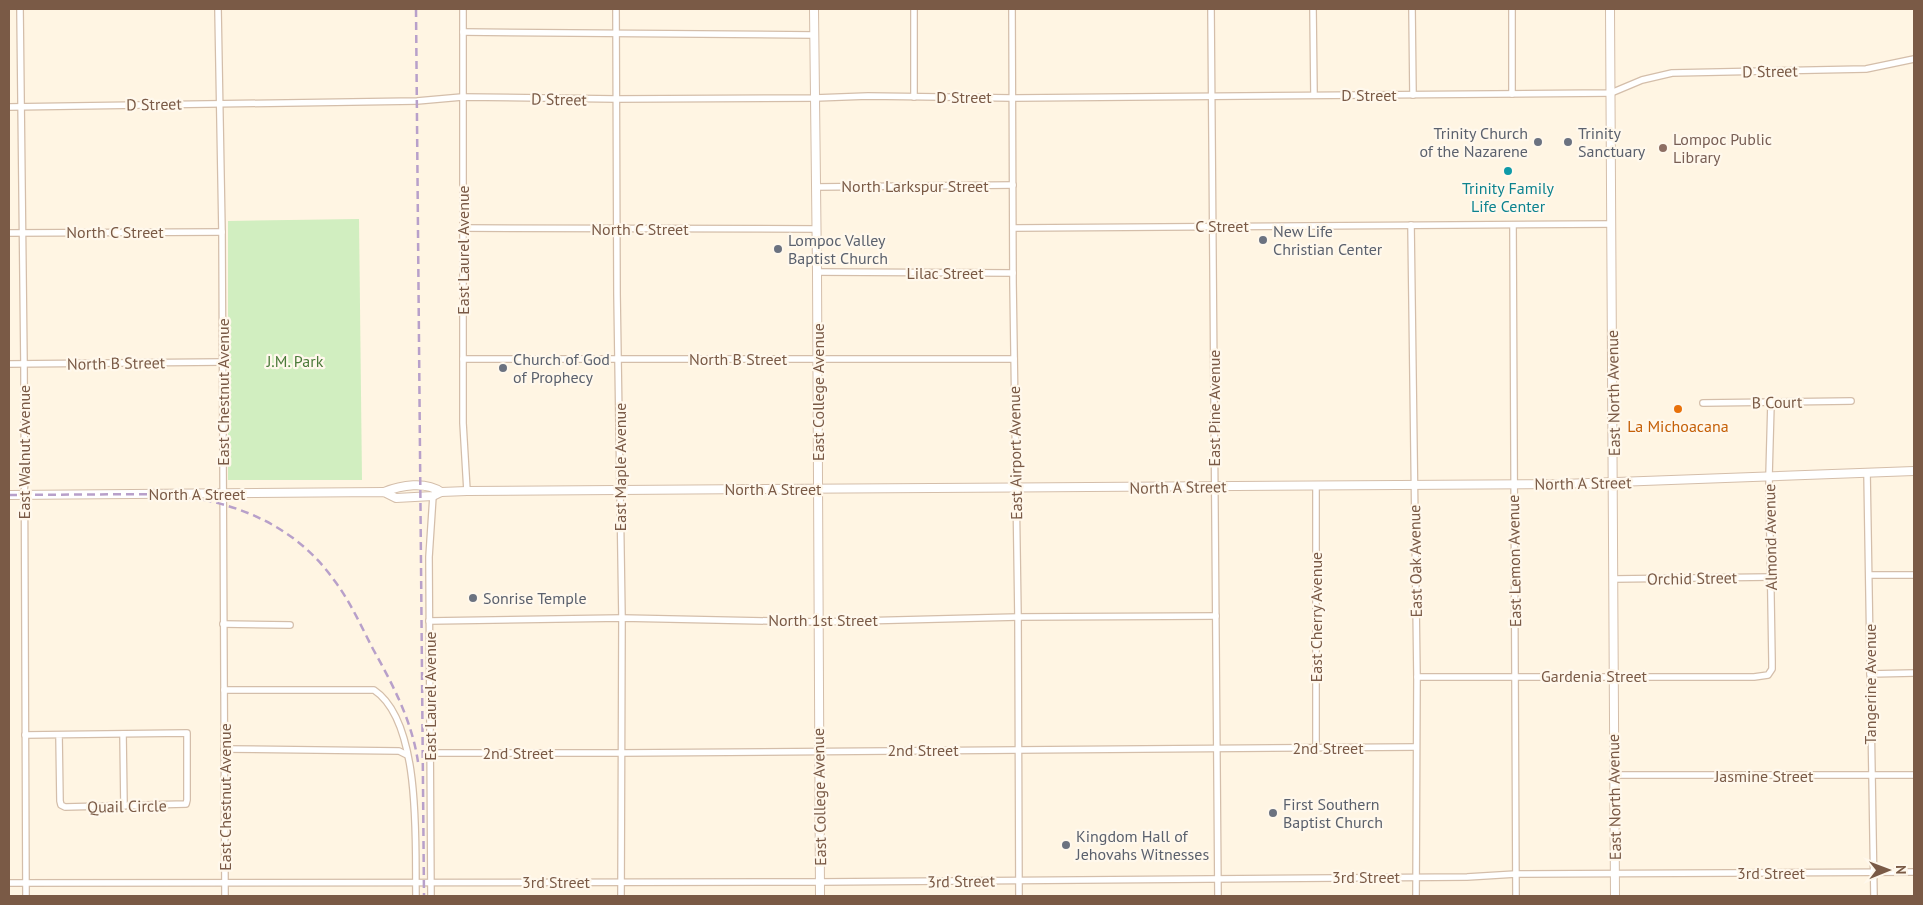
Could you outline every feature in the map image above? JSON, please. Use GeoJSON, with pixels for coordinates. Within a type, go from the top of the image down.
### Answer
{"type":"FeatureCollection","features":[{"type":"Feature","properties":{"kind":"street","name":"East Walnut Avenue"},"geometry":{"type":"LineString","coordinates":[[20,9],[24,364],[26,896]]}},
{"type":"Feature","properties":{"kind":"street","name":"East Chestnut Avenue"},"geometry":{"type":"LineString","coordinates":[[218,9],[222,232],[225,896]]}},
{"type":"Feature","properties":{"kind":"street","name":"East Laurel Avenue"},"geometry":{"type":"LineString","coordinates":[[462,9],[463,423],[467,491]]}},
{"type":"Feature","properties":{"kind":"street","name":"East Maple Avenue"},"geometry":{"type":"LineString","coordinates":[[616,9],[622,618],[621,896]]}},
{"type":"Feature","properties":{"kind":"street","name":"East College Avenue"},"geometry":{"type":"LineString","coordinates":[[814,9],[818,359],[820,896]]}},
{"type":"Feature","properties":{"kind":"street"},"geometry":{"type":"LineString","coordinates":[[914,9],[914,97]]}},
{"type":"Feature","properties":{"kind":"street","name":"East Airport Avenue"},"geometry":{"type":"LineString","coordinates":[[1012,9],[1019,896]]}},
{"type":"Feature","properties":{"kind":"street","name":"East Pine Avenue"},"geometry":{"type":"LineString","coordinates":[[1211,9],[1218,896]]}},
{"type":"Feature","properties":{"kind":"street"},"geometry":{"type":"LineString","coordinates":[[1313,9],[1314,95]]}},
{"type":"Feature","properties":{"kind":"street"},"geometry":{"type":"LineString","coordinates":[[1412,9],[1413,95]]}},
{"type":"Feature","properties":{"kind":"street"},"geometry":{"type":"LineString","coordinates":[[1512,9],[1512,94]]}},
{"type":"Feature","properties":{"kind":"street","name":"East North Avenue"},"geometry":{"type":"LineString","coordinates":[[1610,9],[1615,896]]}},
{"type":"Feature","properties":{"kind":"street"},"geometry":{"type":"LineString","coordinates":[[463,32],[814,35]]}},
{"type":"Feature","properties":{"kind":"street","name":"D Street"},"geometry":{"type":"LineString","coordinates":[[9,107],[417,101],[462,97],[616,99],[868,96],[1012,98],[1611,92],[1642,80],[1672,73],[1866,68],[1914,59]]}},
{"type":"Feature","properties":{"kind":"street","name":"North Larkspur Street"},"geometry":{"type":"LineString","coordinates":[[816,187],[1013,185]]}},
{"type":"Feature","properties":{"kind":"street","name":"C Street"},"geometry":{"type":"LineString","coordinates":[[1013,228],[1611,224]]}},
{"type":"Feature","properties":{"kind":"street","name":"East Oak Avenue"},"geometry":{"type":"LineString","coordinates":[[1411,225],[1417,677],[1415,747],[1416,896]]}},
{"type":"Feature","properties":{"kind":"street","name":"East Lemon Avenue"},"geometry":{"type":"LineString","coordinates":[[1513,225],[1516,896]]}},
{"type":"Feature","properties":{"kind":"street","name":"North C Street"},"geometry":{"type":"LineString","coordinates":[[463,228],[817,229]]}},
{"type":"Feature","properties":{"kind":"street","name":"North C Street"},"geometry":{"type":"LineString","coordinates":[[9,233],[222,232]]}},
{"type":"Feature","properties":{"kind":"street","name":"Lilac Street"},"geometry":{"type":"LineString","coordinates":[[817,272],[1013,274]]}},
{"type":"Feature","properties":{"kind":"street","name":"North B Street"},"geometry":{"type":"LineString","coordinates":[[463,359],[1014,359]]}},
{"type":"Feature","properties":{"kind":"street","name":"North B Street"},"geometry":{"type":"LineString","coordinates":[[9,364],[222,362]]}},
{"type":"Feature","properties":{"kind":"street","name":"B Court"},"geometry":{"type":"LineString","coordinates":[[1703,403],[1851,401]]}},
{"type":"Feature","properties":{"kind":"street","name":"Almond Avenue"},"geometry":{"type":"LineString","coordinates":[[1770,672],[1772,661],[1769,476],[1771,403]]}},
{"type":"Feature","properties":{"kind":"street","name":"North A Street"},"geometry":{"type":"LineString","coordinates":[[384,492],[396,498],[433,496],[441,492],[467,491],[1513,484],[1914,471]]}},
{"type":"Feature","properties":{"kind":"street","name":"Tangerine Avenue"},"geometry":{"type":"LineString","coordinates":[[1867,472],[1874,896]]}},
{"type":"Feature","properties":{"kind":"street","name":"North A Street"},"geometry":{"type":"LineString","coordinates":[[9,495],[384,492],[397,486],[433,486],[441,492]]}},
{"type":"Feature","properties":{"kind":"street","name":"East Cherry Avenue"},"geometry":{"type":"LineString","coordinates":[[1316,486],[1316,748]]}},
{"type":"Feature","properties":{"kind":"street","name":"East Laurel Avenue"},"geometry":{"type":"LineString","coordinates":[[431,896],[429,546],[433,496]]}},
{"type":"Feature","properties":{"kind":"street"},"geometry":{"type":"LineString","coordinates":[[1870,575],[1914,575]]}},
{"type":"Feature","properties":{"kind":"street","name":"Orchid Street"},"geometry":{"type":"LineString","coordinates":[[1614,579],[1771,577]]}},
{"type":"Feature","properties":{"kind":"street","name":"North 1st Street"},"geometry":{"type":"LineString","coordinates":[[429,621],[622,618],[818,622],[1018,617],[1216,616]]}},
{"type":"Feature","properties":{"kind":"street"},"geometry":{"type":"LineString","coordinates":[[223,624],[290,625]]}},
{"type":"Feature","properties":{"kind":"street","name":"Gardenia Street"},"geometry":{"type":"LineString","coordinates":[[1417,677],[1754,677],[1764,676],[1770,672]]}},
{"type":"Feature","properties":{"kind":"street"},"geometry":{"type":"LineString","coordinates":[[1870,674],[1914,673]]}},
{"type":"Feature","properties":{"kind":"street","name":"East Laurel Avenue"},"geometry":{"type":"LineString","coordinates":[[224,690],[374,690],[382,695],[388,703],[405,741],[414,789],[416,896]]}},
{"type":"Feature","properties":{"kind":"street","name":"Quail Circle"},"geometry":{"type":"LineString","coordinates":[[25,735],[59,734],[187,733],[186,804],[65,807],[60,801],[59,734]]}},
{"type":"Feature","properties":{"kind":"street"},"geometry":{"type":"LineString","coordinates":[[123,734],[124,806]]}},
{"type":"Feature","properties":{"kind":"street","name":"2nd Street"},"geometry":{"type":"LineString","coordinates":[[430,753],[1415,747]]}},
{"type":"Feature","properties":{"kind":"street"},"geometry":{"type":"LineString","coordinates":[[224,749],[399,751],[407,755]]}},
{"type":"Feature","properties":{"kind":"street","name":"Jasmine Street"},"geometry":{"type":"LineString","coordinates":[[1614,775],[1914,775]]}},
{"type":"Feature","properties":{"kind":"street","name":"3rd Street"},"geometry":{"type":"LineString","coordinates":[[9,883],[415,884],[431,882],[820,882],[1416,877],[1516,874],[1914,872]]}},
{"type":"Feature","properties":{"kind":"green space","name":"J.M. Park"},"geometry":{"type":"Polygon","coordinates":[[[359,219],[362,480],[228,480],[228,221],[359,219]]]}},
{"type":"Feature","properties":{"kind":"railway"},"geometry":{"type":"LineString","coordinates":[[416,9],[424,896]]}},
{"type":"Feature","properties":{"kind":"railway"},"geometry":{"type":"LineString","coordinates":[[9,495],[167,494],[192,497],[239,510],[281,530],[318,561],[345,596],[401,704],[411,732],[418,762]]}},
{"type":"Feature","properties":{"kind":"place","name":"Trinity Church of the Nazarene"},"geometry":{"type":"Point","coordinates":[1538,142]}},
{"type":"Feature","properties":{"kind":"place","name":"Trinity Sanctuary"},"geometry":{"type":"Point","coordinates":[1568,142]}},
{"type":"Feature","properties":{"kind":"place","name":"Lompoc Public Library"},"geometry":{"type":"Point","coordinates":[1663,148]}},
{"type":"Feature","properties":{"kind":"place","name":"Trinity Family Life Center"},"geometry":{"type":"Point","coordinates":[1508,171]}},
{"type":"Feature","properties":{"kind":"place","name":"New Life Christian Center"},"geometry":{"type":"Point","coordinates":[1263,240]}},
{"type":"Feature","properties":{"kind":"place","name":"Lompoc Valley Baptist Church"},"geometry":{"type":"Point","coordinates":[778,249]}},
{"type":"Feature","properties":{"kind":"place","name":"Church of God of Prophecy"},"geometry":{"type":"Point","coordinates":[503,368]}},
{"type":"Feature","properties":{"kind":"place","name":"La Michoacana"},"geometry":{"type":"Point","coordinates":[1678,409]}},
{"type":"Feature","properties":{"kind":"place","name":"Sonrise Temple"},"geometry":{"type":"Point","coordinates":[473,598]}},
{"type":"Feature","properties":{"kind":"place","name":"First Southern Baptist Church"},"geometry":{"type":"Point","coordinates":[1273,813]}},
{"type":"Feature","properties":{"kind":"place","name":"Kingdom Hall of Jehovahs Witnesses"},"geometry":{"type":"Point","coordinates":[1066,845]}}]}
